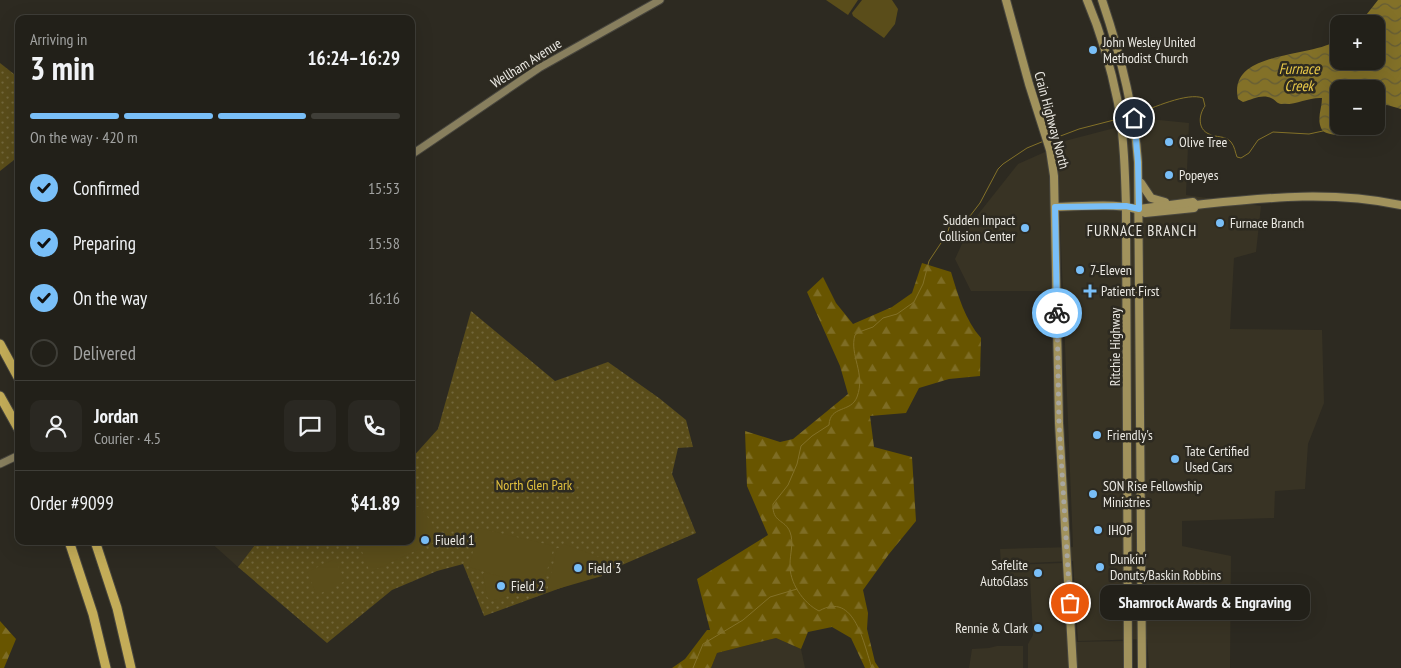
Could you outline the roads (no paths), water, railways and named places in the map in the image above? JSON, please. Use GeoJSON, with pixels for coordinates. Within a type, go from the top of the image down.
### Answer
{"type":"FeatureCollection","features":[{"type":"Feature","properties":{"kind":"highway"},"geometry":{"type":"LineString","coordinates":[[0,344],[15,372]]}},
{"type":"Feature","properties":{"kind":"highway"},"geometry":{"type":"LineString","coordinates":[[0,396],[15,423]]}},
{"type":"Feature","properties":{"kind":"highway"},"geometry":{"type":"LineString","coordinates":[[70,545],[93,614],[106,668]]}},
{"type":"Feature","properties":{"kind":"highway"},"geometry":{"type":"LineString","coordinates":[[96,545],[117,608],[131,668]]}},
{"type":"Feature","properties":{"kind":"main road","name":"Crain Highway North"},"geometry":{"type":"LineString","coordinates":[[1006,0],[1029,84],[1050,150],[1054,176],[1059,423],[1073,668]]}},
{"type":"Feature","properties":{"kind":"main road","name":"Ritchie Highway"},"geometry":{"type":"LineString","coordinates":[[1087,0],[1104,46],[1120,119],[1126,206],[1128,668]]}},
{"type":"Feature","properties":{"kind":"main road","name":"Ritchie Highway"},"geometry":{"type":"LineString","coordinates":[[1102,0],[1121,60],[1133,114],[1139,178],[1142,668]]}},
{"type":"Feature","properties":{"kind":"main road"},"geometry":{"type":"LineString","coordinates":[[1139,178],[1148,196],[1154,201],[1182,203]]}},
{"type":"Feature","properties":{"kind":"main road"},"geometry":{"type":"LineString","coordinates":[[1055,207],[1126,206],[1146,213],[1194,208],[1196,205],[1275,197],[1322,195],[1359,198],[1401,205]]}},
{"type":"Feature","properties":{"kind":"main road"},"geometry":{"type":"LineString","coordinates":[[1139,209],[1193,202],[1196,205]]}},
{"type":"Feature","properties":{"kind":"street","name":"Wellham Avenue"},"geometry":{"type":"LineString","coordinates":[[415,152],[539,68],[660,0]]}},
{"type":"Feature","properties":{"kind":"street"},"geometry":{"type":"LineString","coordinates":[[0,464],[15,457]]}},
{"type":"Feature","properties":{"kind":"water","name":"Furnace Creek"},"geometry":{"type":"Polygon","coordinates":[[[1378,0],[1401,0],[1401,109],[1385,105],[1385,80],[1330,80],[1330,134],[1322,130],[1320,126],[1319,118],[1322,98],[1288,104],[1280,104],[1269,97],[1258,97],[1243,102],[1238,99],[1238,83],[1245,71],[1258,63],[1330,44],[1330,70],[1385,70],[1385,15],[1366,15],[1378,0]]]}},
{"type":"Feature","properties":{"kind":"water","name":"Furnace Creek"},"geometry":{"type":"Polygon","coordinates":[[[1334,135],[1361,135],[1353,136],[1334,135]]]}},
{"type":"Feature","properties":{"kind":"waterway"},"geometry":{"type":"LineString","coordinates":[[1136,114],[1179,99],[1188,97],[1203,98],[1205,106],[1201,113],[1202,129],[1212,135],[1229,140],[1237,157],[1241,158],[1249,153],[1258,140],[1273,132],[1309,134],[1323,131]]}},
{"type":"Feature","properties":{"kind":"waterway"},"geometry":{"type":"LineString","coordinates":[[1050,140],[1079,129],[1118,119]]}},
{"type":"Feature","properties":{"kind":"waterway"},"geometry":{"type":"LineString","coordinates":[[872,668],[856,623],[849,614],[841,608],[831,607],[819,611],[808,603],[798,591],[790,571],[792,544],[790,532],[775,515],[773,504],[788,485],[797,464],[801,446],[829,425],[833,414],[850,405],[857,397],[860,380],[854,350],[855,335],[873,327],[883,318],[897,314],[914,302],[923,284],[929,261],[947,234],[950,225],[970,216],[980,203],[998,169],[1003,164],[1027,148],[1044,141]]}},
{"type":"Feature","properties":{"kind":"waterway"},"geometry":{"type":"LineString","coordinates":[[693,668],[703,644],[743,620],[770,597],[797,589]]}},
{"type":"Feature","properties":{"kind":"place","name":"John Wesley United Methodist Church"},"geometry":{"type":"Point","coordinates":[1093,50]}},
{"type":"Feature","properties":{"kind":"place","name":"Olive Tree"},"geometry":{"type":"Point","coordinates":[1169,142]}},
{"type":"Feature","properties":{"kind":"place","name":"Popeyes"},"geometry":{"type":"Point","coordinates":[1169,175]}},
{"type":"Feature","properties":{"kind":"place","name":"Furnace Branch"},"geometry":{"type":"Point","coordinates":[1220,223]}},
{"type":"Feature","properties":{"kind":"place","name":"Sudden Impact Collision Center"},"geometry":{"type":"Point","coordinates":[1025,228]}},
{"type":"Feature","properties":{"kind":"place","name":"7-Eleven"},"geometry":{"type":"Point","coordinates":[1080,270]}},
{"type":"Feature","properties":{"kind":"place","name":"Patient First"},"geometry":{"type":"Point","coordinates":[1090,291]}},
{"type":"Feature","properties":{"kind":"place","name":"Friendly's"},"geometry":{"type":"Point","coordinates":[1097,435]}},
{"type":"Feature","properties":{"kind":"place","name":"Tate Certified Used Cars"},"geometry":{"type":"Point","coordinates":[1175,459]}},
{"type":"Feature","properties":{"kind":"place","name":"SON Rise Fellowship Ministries"},"geometry":{"type":"Point","coordinates":[1093,494]}},
{"type":"Feature","properties":{"kind":"place","name":"IHOP"},"geometry":{"type":"Point","coordinates":[1098,530]}},
{"type":"Feature","properties":{"kind":"place","name":"Fiueld 1"},"geometry":{"type":"Point","coordinates":[425,540]}},
{"type":"Feature","properties":{"kind":"place","name":"Dunkin' Donuts/Baskin Robbins"},"geometry":{"type":"Point","coordinates":[1100,567]}},
{"type":"Feature","properties":{"kind":"place","name":"Field 3"},"geometry":{"type":"Point","coordinates":[578,568]}},
{"type":"Feature","properties":{"kind":"place","name":"Safelite AutoGlass"},"geometry":{"type":"Point","coordinates":[1038,573]}},
{"type":"Feature","properties":{"kind":"place","name":"Field 2"},"geometry":{"type":"Point","coordinates":[501,586]}},
{"type":"Feature","properties":{"kind":"place","name":"Shamrock Awards & Engraving"},"geometry":{"type":"Point","coordinates":[1070,603]}},
{"type":"Feature","properties":{"kind":"place","name":"Rennie & Clark"},"geometry":{"type":"Point","coordinates":[1038,628]}},
{"type":"Feature","properties":{"kind":"district","name":"FURNACE BRANCH"},"geometry":{"type":"Point","coordinates":[1142,230]}},
{"type":"Feature","properties":{"kind":"park label","name":"North Glen Park"},"geometry":{"type":"Point","coordinates":[534,485]}}]}
